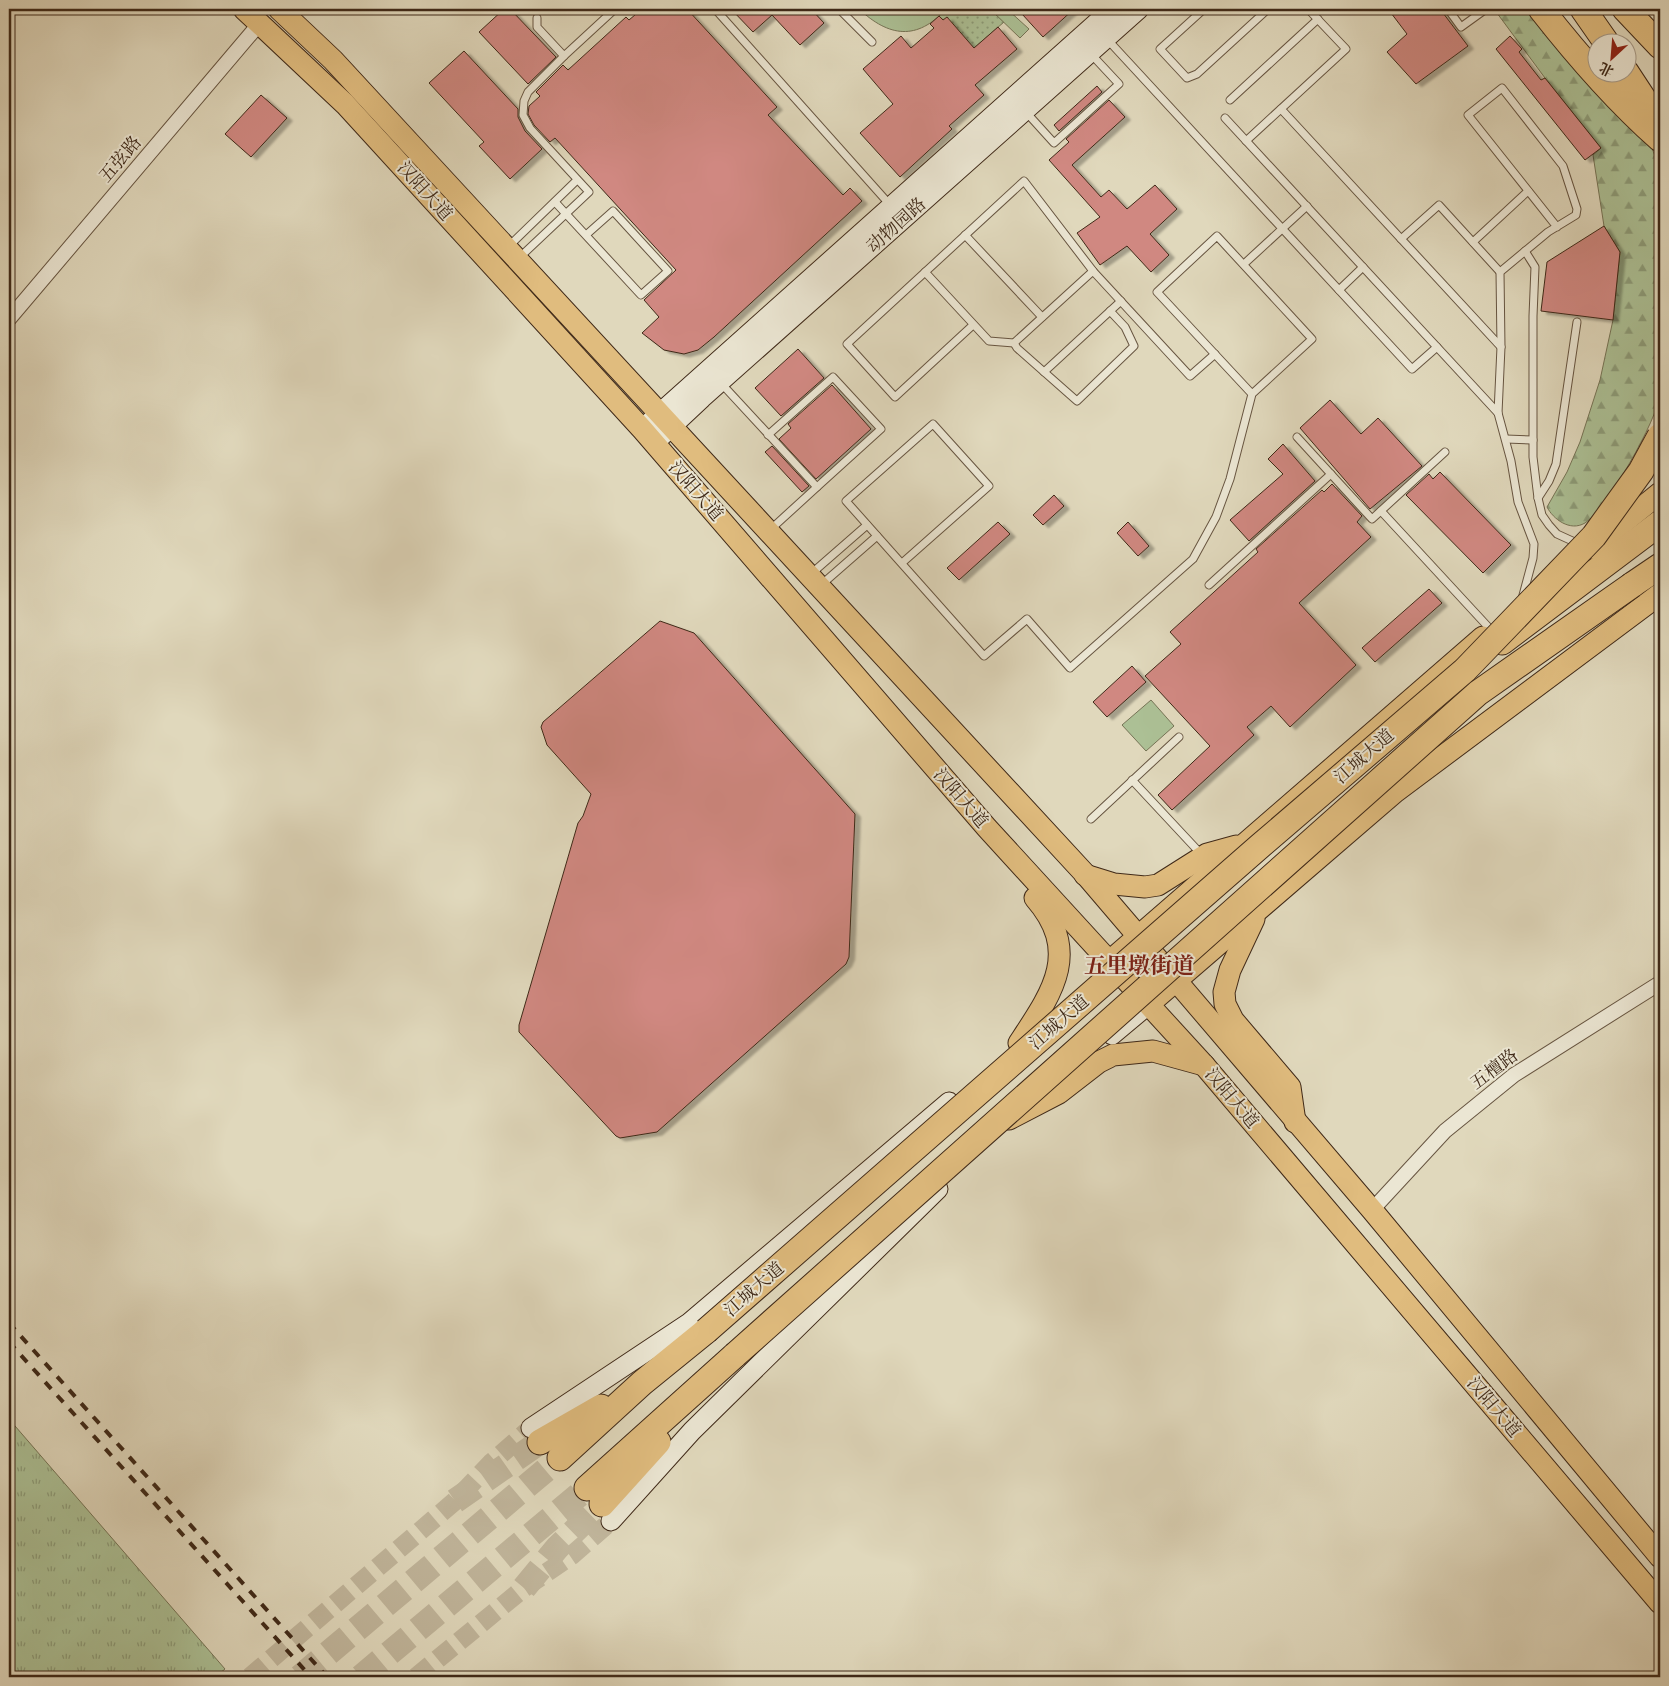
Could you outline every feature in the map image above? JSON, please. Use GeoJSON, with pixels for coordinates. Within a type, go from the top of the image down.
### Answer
{"type":"FeatureCollection","features":[{"type":"Feature","properties":{"kind":"highway"},"geometry":{"type":"LineString","coordinates":[[1541,9],[1568,44],[1618,98],[1660,139]]}},
{"type":"Feature","properties":{"kind":"highway"},"geometry":{"type":"LineString","coordinates":[[1583,9],[1599,32]]}},
{"type":"Feature","properties":{"kind":"highway"},"geometry":{"type":"LineString","coordinates":[[1625,9],[1660,46]]}},
{"type":"Feature","properties":{"kind":"highway"},"geometry":{"type":"LineString","coordinates":[[1633,82],[1647,104],[1660,133]]}},
{"type":"Feature","properties":{"kind":"highway"},"geometry":{"type":"LineString","coordinates":[[1465,670],[1594,536],[1641,471],[1660,436]]}},
{"type":"Feature","properties":{"kind":"highway","name":"江城大道"},"geometry":{"type":"LineString","coordinates":[[560,1458],[642,1383],[706,1331],[1252,852],[1465,670],[1660,523]]}},
{"type":"Feature","properties":{"kind":"highway","name":"江城大道"},"geometry":{"type":"LineString","coordinates":[[600,1504],[660,1440],[676,1409],[1478,693],[1660,566]]}},
{"type":"Feature","properties":{"kind":"highway"},"geometry":{"type":"LineString","coordinates":[[1632,585],[1660,571]]}},
{"type":"Feature","properties":{"kind":"highway"},"geometry":{"type":"LineString","coordinates":[[536,1435],[642,1383]]}},
{"type":"Feature","properties":{"kind":"main road","name":"汉阳大道"},"geometry":{"type":"LineString","coordinates":[[244,9],[345,104],[648,436],[988,828],[1204,1065],[1660,1603]]}},
{"type":"Feature","properties":{"kind":"main road","name":"汉阳大道"},"geometry":{"type":"LineString","coordinates":[[279,9],[334,60],[1085,874],[1372,1210],[1660,1557]]}},
{"type":"Feature","properties":{"kind":"main road","name":"动物园路"},"geometry":{"type":"LineString","coordinates":[[648,436],[891,206],[1112,9]]}},
{"type":"Feature","properties":{"kind":"main road","name":"动物园路"},"geometry":{"type":"LineString","coordinates":[[666,419],[720,382],[1139,9]]}},
{"type":"Feature","properties":{"kind":"main road"},"geometry":{"type":"LineString","coordinates":[[1618,9],[1660,54]]}},
{"type":"Feature","properties":{"kind":"main road"},"geometry":{"type":"LineString","coordinates":[[1110,961],[1491,630],[1660,494]]}},
{"type":"Feature","properties":{"kind":"main road"},"geometry":{"type":"LineString","coordinates":[[600,1504],[692,1431],[1010,1119],[1149,1004],[1395,792],[1660,594]]}},
{"type":"Feature","properties":{"kind":"main road"},"geometry":{"type":"LineString","coordinates":[[988,828],[1014,874],[1048,912],[1056,928],[1060,949],[1052,989],[1019,1043]]}},
{"type":"Feature","properties":{"kind":"main road"},"geometry":{"type":"LineString","coordinates":[[1085,874],[1114,884],[1145,887],[1158,885],[1204,857],[1243,844]]}},
{"type":"Feature","properties":{"kind":"main road"},"geometry":{"type":"LineString","coordinates":[[1258,910],[1230,970],[1224,992],[1225,1004],[1233,1020],[1290,1087],[1295,1122]]}},
{"type":"Feature","properties":{"kind":"main road","name":"江城大道"},"geometry":{"type":"LineString","coordinates":[[536,1435],[689,1323],[1019,1043],[1110,961]]}},
{"type":"Feature","properties":{"kind":"main road"},"geometry":{"type":"LineString","coordinates":[[1010,1119],[1059,1093],[1099,1062],[1114,1055],[1153,1051],[1204,1065]]}},
{"type":"Feature","properties":{"kind":"street","name":"五弦路"},"geometry":{"type":"LineString","coordinates":[[9,319],[260,23]]}},
{"type":"Feature","properties":{"kind":"street","name":"五檀路"},"geometry":{"type":"LineString","coordinates":[[1372,1210],[1445,1131],[1514,1075],[1660,983]]}},
{"type":"Feature","properties":{"kind":"lane"},"geometry":{"type":"LineString","coordinates":[[512,253],[566,214],[589,192],[530,128],[523,115],[524,101],[528,92],[614,9]]}},
{"type":"Feature","properties":{"kind":"lane"},"geometry":{"type":"LineString","coordinates":[[715,9],[891,206]]}},
{"type":"Feature","properties":{"kind":"lane"},"geometry":{"type":"LineString","coordinates":[[839,9],[872,42]]}},
{"type":"Feature","properties":{"kind":"lane"},"geometry":{"type":"LineString","coordinates":[[1204,9],[1160,49],[1187,78],[1197,74],[1268,9]]}},
{"type":"Feature","properties":{"kind":"lane"},"geometry":{"type":"LineString","coordinates":[[1246,141],[1346,49],[1308,9]]}},
{"type":"Feature","properties":{"kind":"lane"},"geometry":{"type":"LineString","coordinates":[[1448,9],[1461,27],[1486,9]]}},
{"type":"Feature","properties":{"kind":"lane"},"geometry":{"type":"LineString","coordinates":[[537,18],[537,27],[564,56]]}},
{"type":"Feature","properties":{"kind":"lane"},"geometry":{"type":"LineString","coordinates":[[1230,100],[1318,19]]}},
{"type":"Feature","properties":{"kind":"lane"},"geometry":{"type":"LineString","coordinates":[[1106,38],[1412,369],[1437,346]]}},
{"type":"Feature","properties":{"kind":"lane"},"geometry":{"type":"LineString","coordinates":[[1024,111],[1054,143],[1119,84],[1090,53]]}},
{"type":"Feature","properties":{"kind":"lane"},"geometry":{"type":"LineString","coordinates":[[1500,272],[1557,227],[1576,215],[1577,209],[1563,166],[1502,88],[1468,115],[1557,227]]}},
{"type":"Feature","properties":{"kind":"lane"},"geometry":{"type":"LineString","coordinates":[[1281,109],[1501,347]]}},
{"type":"Feature","properties":{"kind":"lane"},"geometry":{"type":"LineString","coordinates":[[1225,118],[1498,413]]}},
{"type":"Feature","properties":{"kind":"lane"},"geometry":{"type":"LineString","coordinates":[[512,253],[555,202],[577,180]]}},
{"type":"Feature","properties":{"kind":"lane"},"geometry":{"type":"LineString","coordinates":[[973,325],[895,396],[847,344],[1024,181],[1092,271],[1190,376],[1215,354]]}},
{"type":"Feature","properties":{"kind":"lane"},"geometry":{"type":"LineString","coordinates":[[1473,242],[1528,191]]}},
{"type":"Feature","properties":{"kind":"lane"},"geometry":{"type":"LineString","coordinates":[[555,202],[641,295],[668,271],[613,211],[586,235]]}},
{"type":"Feature","properties":{"kind":"lane"},"geometry":{"type":"LineString","coordinates":[[1401,239],[1438,205],[1500,272],[1501,347],[1498,413],[1506,439],[1518,502],[1534,544],[1533,558],[1519,607]]}},
{"type":"Feature","properties":{"kind":"lane"},"geometry":{"type":"LineString","coordinates":[[1244,264],[1307,206]]}},
{"type":"Feature","properties":{"kind":"lane"},"geometry":{"type":"LineString","coordinates":[[966,234],[1042,317]]}},
{"type":"Feature","properties":{"kind":"lane"},"geometry":{"type":"LineString","coordinates":[[902,563],[989,486],[933,424],[846,501],[984,656],[1026,619],[1070,668],[1193,559],[1216,516],[1230,480],[1252,394],[1312,338],[1218,236],[1157,292],[1252,394]]}},
{"type":"Feature","properties":{"kind":"lane"},"geometry":{"type":"LineString","coordinates":[[1525,251],[1535,266],[1533,440],[1538,498],[1542,515],[1557,534],[1578,544],[1594,546]]}},
{"type":"Feature","properties":{"kind":"lane"},"geometry":{"type":"LineString","coordinates":[[1339,290],[1363,267]]}},
{"type":"Feature","properties":{"kind":"lane"},"geometry":{"type":"LineString","coordinates":[[925,272],[989,342],[1014,343],[1092,271]]}},
{"type":"Feature","properties":{"kind":"lane"},"geometry":{"type":"LineString","coordinates":[[1044,372],[1121,301]]}},
{"type":"Feature","properties":{"kind":"lane"},"geometry":{"type":"LineString","coordinates":[[1014,343],[1017,348],[1076,401],[1134,346],[1125,327],[1110,311]]}},
{"type":"Feature","properties":{"kind":"lane"},"geometry":{"type":"LineString","coordinates":[[1538,498],[1549,481],[1556,464],[1577,322]]}},
{"type":"Feature","properties":{"kind":"lane"},"geometry":{"type":"LineString","coordinates":[[768,435],[832,377],[881,429],[769,531]]}},
{"type":"Feature","properties":{"kind":"lane"},"geometry":{"type":"LineString","coordinates":[[720,382],[816,487]]}},
{"type":"Feature","properties":{"kind":"lane"},"geometry":{"type":"LineString","coordinates":[[1297,437],[1372,518],[1445,452]]}},
{"type":"Feature","properties":{"kind":"lane"},"geometry":{"type":"LineString","coordinates":[[1506,439],[1533,440]]}},
{"type":"Feature","properties":{"kind":"lane"},"geometry":{"type":"LineString","coordinates":[[1209,585],[1331,474]]}},
{"type":"Feature","properties":{"kind":"lane"},"geometry":{"type":"LineString","coordinates":[[1381,511],[1491,630]]}},
{"type":"Feature","properties":{"kind":"lane"},"geometry":{"type":"LineString","coordinates":[[815,581],[867,525]]}},
{"type":"Feature","properties":{"kind":"lane"},"geometry":{"type":"LineString","coordinates":[[815,581],[877,536]]}},
{"type":"Feature","properties":{"kind":"lane"},"geometry":{"type":"LineString","coordinates":[[1091,819],[1179,737]]}},
{"type":"Feature","properties":{"kind":"lane"},"geometry":{"type":"LineString","coordinates":[[1132,780],[1204,857]]}},
{"type":"Feature","properties":{"kind":"green space"},"geometry":{"type":"Polygon","coordinates":[[[859,9],[946,9],[924,26],[903,32],[881,25],[859,9]]]}},
{"type":"Feature","properties":{"kind":"green space"},"geometry":{"type":"Polygon","coordinates":[[[946,9],[990,9],[1004,22],[974,48],[939,16],[946,9]]]}},
{"type":"Feature","properties":{"kind":"green space"},"geometry":{"type":"Polygon","coordinates":[[[990,9],[1007,9],[1029,29],[1020,38],[990,9]]]}},
{"type":"Feature","properties":{"kind":"green space"},"geometry":{"type":"Polygon","coordinates":[[[1494,9],[1527,9],[1559,49],[1586,78],[1586,82],[1590,82],[1652,148],[1660,170],[1660,394],[1657,406],[1641,442],[1617,483],[1594,515],[1585,523],[1574,526],[1558,520],[1547,507],[1567,472],[1580,442],[1600,380],[1613,320],[1620,252],[1604,226],[1593,155],[1601,148],[1545,78],[1494,9]]]}},
{"type":"Feature","properties":{"kind":"green space"},"geometry":{"type":"Polygon","coordinates":[[[1151,700],[1174,726],[1146,751],[1122,725],[1151,700]]]}},
{"type":"Feature","properties":{"kind":"green space"},"geometry":{"type":"Polygon","coordinates":[[[9,1419],[225,1669],[215,1677],[9,1677],[9,1419]]]}},
{"type":"Feature","properties":{"kind":"building"},"geometry":{"type":"Polygon","coordinates":[[[504,9],[510,9],[556,57],[528,84],[479,32],[504,9]]]}},
{"type":"Feature","properties":{"kind":"building"},"geometry":{"type":"Polygon","coordinates":[[[642,9],[687,9],[777,107],[768,115],[843,195],[850,188],[862,201],[714,337],[698,350],[684,354],[664,350],[642,333],[659,317],[644,300],[676,270],[555,138],[550,142],[534,125],[528,114],[529,106],[540,96],[536,92],[563,65],[568,70],[626,17],[629,20],[642,9]]]}},
{"type":"Feature","properties":{"kind":"building"},"geometry":{"type":"Polygon","coordinates":[[[731,9],[811,9],[824,23],[800,45],[772,15],[753,32],[731,9]]]}},
{"type":"Feature","properties":{"kind":"building"},"geometry":{"type":"Polygon","coordinates":[[[1028,9],[1074,9],[1043,37],[1022,14],[1028,9]]]}},
{"type":"Feature","properties":{"kind":"building"},"geometry":{"type":"Polygon","coordinates":[[[1388,9],[1440,9],[1468,46],[1416,84],[1387,52],[1407,34],[1388,9]]]}},
{"type":"Feature","properties":{"kind":"building"},"geometry":{"type":"Polygon","coordinates":[[[939,16],[943,20],[947,17],[974,48],[998,27],[1017,49],[975,85],[984,95],[949,126],[952,129],[900,177],[860,133],[893,104],[863,69],[901,36],[911,48],[934,28],[930,24],[939,16]]]}},
{"type":"Feature","properties":{"kind":"building"},"geometry":{"type":"Polygon","coordinates":[[[1510,36],[1522,49],[1519,52],[1541,80],[1545,78],[1601,148],[1585,160],[1496,49],[1510,36]]]}},
{"type":"Feature","properties":{"kind":"building"},"geometry":{"type":"Polygon","coordinates":[[[464,51],[518,109],[518,117],[525,131],[542,149],[510,179],[479,146],[484,142],[429,83],[464,51]]]}},
{"type":"Feature","properties":{"kind":"building"},"geometry":{"type":"Polygon","coordinates":[[[1097,86],[1102,92],[1059,131],[1054,125],[1097,86]]]}},
{"type":"Feature","properties":{"kind":"building"},"geometry":{"type":"Polygon","coordinates":[[[261,95],[287,118],[251,157],[225,134],[261,95]]]}},
{"type":"Feature","properties":{"kind":"building"},"geometry":{"type":"Polygon","coordinates":[[[1109,100],[1125,117],[1072,165],[1101,197],[1109,190],[1127,209],[1155,185],[1177,209],[1150,234],[1169,255],[1151,272],[1127,246],[1100,265],[1077,233],[1100,217],[1049,160],[1069,142],[1066,139],[1109,100]]]}},
{"type":"Feature","properties":{"kind":"building"},"geometry":{"type":"Polygon","coordinates":[[[1604,226],[1620,252],[1613,320],[1541,311],[1547,262],[1604,226]]]}},
{"type":"Feature","properties":{"kind":"building"},"geometry":{"type":"Polygon","coordinates":[[[798,349],[824,378],[781,416],[755,388],[798,349]]]}},
{"type":"Feature","properties":{"kind":"building"},"geometry":{"type":"Polygon","coordinates":[[[832,385],[871,429],[816,479],[779,439],[791,428],[788,424],[832,385]]]}},
{"type":"Feature","properties":{"kind":"building"},"geometry":{"type":"Polygon","coordinates":[[[1330,400],[1361,434],[1378,418],[1422,466],[1370,509],[1300,428],[1330,400]]]}},
{"type":"Feature","properties":{"kind":"building"},"geometry":{"type":"Polygon","coordinates":[[[1283,444],[1315,481],[1249,541],[1230,520],[1283,474],[1268,459],[1283,444]]]}},
{"type":"Feature","properties":{"kind":"building"},"geometry":{"type":"Polygon","coordinates":[[[772,446],[809,486],[802,492],[765,452],[772,446]]]}},
{"type":"Feature","properties":{"kind":"building"},"geometry":{"type":"Polygon","coordinates":[[[1440,472],[1511,545],[1483,573],[1406,495],[1429,474],[1433,479],[1440,472]]]}},
{"type":"Feature","properties":{"kind":"building"},"geometry":{"type":"Polygon","coordinates":[[[1332,484],[1362,516],[1357,522],[1371,537],[1299,603],[1356,665],[1290,727],[1271,706],[1247,727],[1254,735],[1172,810],[1158,795],[1210,746],[1145,676],[1181,644],[1170,632],[1258,552],[1256,549],[1322,490],[1324,492],[1332,484]]]}},
{"type":"Feature","properties":{"kind":"building"},"geometry":{"type":"Polygon","coordinates":[[[1054,495],[1064,506],[1043,525],[1033,515],[1054,495]]]}},
{"type":"Feature","properties":{"kind":"building"},"geometry":{"type":"Polygon","coordinates":[[[998,522],[1010,534],[959,580],[947,568],[998,522]]]}},
{"type":"Feature","properties":{"kind":"building"},"geometry":{"type":"Polygon","coordinates":[[[1128,522],[1149,546],[1138,556],[1117,533],[1128,522]]]}},
{"type":"Feature","properties":{"kind":"building"},"geometry":{"type":"Polygon","coordinates":[[[1429,589],[1442,603],[1375,662],[1362,648],[1429,589]]]}},
{"type":"Feature","properties":{"kind":"building"},"geometry":{"type":"Polygon","coordinates":[[[660,621],[694,633],[855,814],[849,957],[846,964],[657,1132],[620,1138],[616,1136],[519,1032],[519,1025],[578,823],[583,816],[591,794],[547,745],[541,727],[543,722],[660,621]]]}},
{"type":"Feature","properties":{"kind":"building"},"geometry":{"type":"Polygon","coordinates":[[[1132,666],[1146,682],[1107,717],[1093,702],[1132,666]]]}},
{"type":"Feature","properties":{"kind":"tunnel"},"geometry":{"type":"LineString","coordinates":[[250,1677],[455,1501],[491,1463],[531,1428]]}},
{"type":"Feature","properties":{"kind":"tunnel"},"geometry":{"type":"LineString","coordinates":[[455,1501],[540,1442]]}},
{"type":"Feature","properties":{"kind":"tunnel"},"geometry":{"type":"LineString","coordinates":[[300,1677],[560,1458]]}},
{"type":"Feature","properties":{"kind":"tunnel"},"geometry":{"type":"LineString","coordinates":[[361,1677],[587,1488]]}},
{"type":"Feature","properties":{"kind":"tunnel"},"geometry":{"type":"LineString","coordinates":[[524,1588],[557,1548],[602,1504]]}},
{"type":"Feature","properties":{"kind":"tunnel"},"geometry":{"type":"LineString","coordinates":[[416,1677],[524,1588],[571,1556],[611,1521]]}},
{"type":"Feature","properties":{"kind":"railway"},"geometry":{"type":"LineString","coordinates":[[9,1323],[327,1677]]}},
{"type":"Feature","properties":{"kind":"railway"},"geometry":{"type":"LineString","coordinates":[[9,1342],[311,1677]]}},
{"type":"Feature","properties":{"kind":"district","name":"五里墩街道"},"geometry":{"type":"Point","coordinates":[1139,965]}}]}
